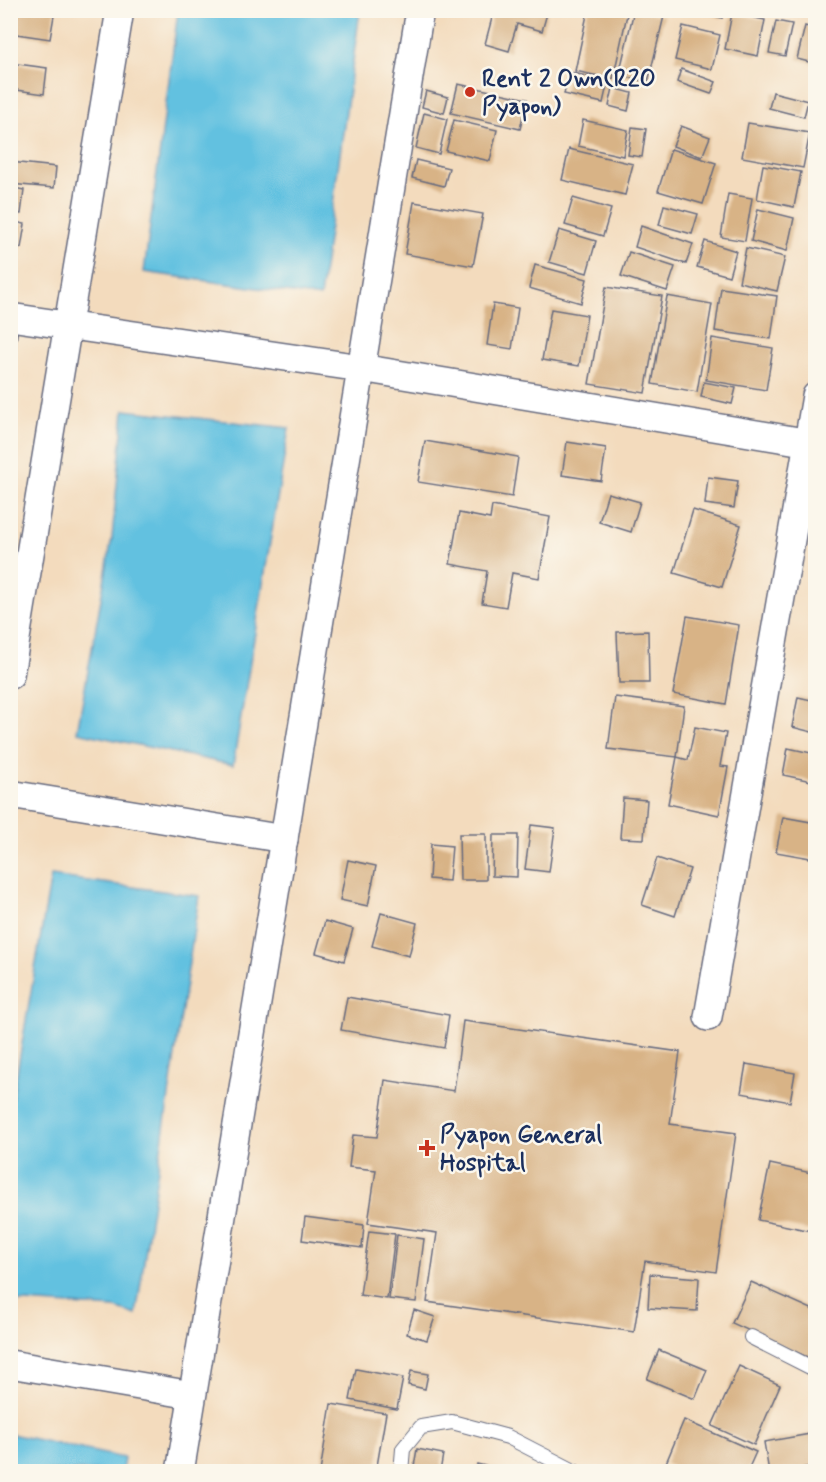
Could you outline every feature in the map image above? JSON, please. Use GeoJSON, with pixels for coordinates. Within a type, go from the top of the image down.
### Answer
{"type":"FeatureCollection","features":[{"type":"Feature","properties":{"kind":"street"},"geometry":{"type":"LineString","coordinates":[[10,675],[120,10]]}},
{"type":"Feature","properties":{"kind":"street"},"geometry":{"type":"LineString","coordinates":[[180,1472],[420,10]]}},
{"type":"Feature","properties":{"kind":"street"},"geometry":{"type":"LineString","coordinates":[[10,317],[361,368],[811,443]]}},
{"type":"Feature","properties":{"kind":"street"},"geometry":{"type":"LineString","coordinates":[[708,1017],[811,443],[816,396]]}},
{"type":"Feature","properties":{"kind":"street"},"geometry":{"type":"LineString","coordinates":[[10,794],[284,839]]}},
{"type":"Feature","properties":{"kind":"street"},"geometry":{"type":"LineString","coordinates":[[10,1364],[192,1395]]}},
{"type":"Feature","properties":{"kind":"lane"},"geometry":{"type":"LineString","coordinates":[[751,1337],[816,1370]]}},
{"type":"Feature","properties":{"kind":"lane"},"geometry":{"type":"LineString","coordinates":[[401,1472],[403,1449],[421,1427],[452,1422],[508,1437],[576,1472]]}},
{"type":"Feature","properties":{"kind":"water"},"geometry":{"type":"Polygon","coordinates":[[[178,11],[360,11],[320,297],[144,272],[178,11]]]}},
{"type":"Feature","properties":{"kind":"water"},"geometry":{"type":"Polygon","coordinates":[[[124,410],[289,428],[233,765],[77,732],[112,538],[124,410]]]}},
{"type":"Feature","properties":{"kind":"water"},"geometry":{"type":"Polygon","coordinates":[[[51,876],[199,896],[136,1315],[115,1308],[11,1301],[11,1107],[51,876]]]}},
{"type":"Feature","properties":{"kind":"water"},"geometry":{"type":"Polygon","coordinates":[[[11,1434],[124,1458],[122,1471],[11,1471],[11,1434]]]}},
{"type":"Feature","properties":{"kind":"building"},"geometry":{"type":"Polygon","coordinates":[[[10,10],[55,10],[50,39],[10,33],[10,10]]]}},
{"type":"Feature","properties":{"kind":"building"},"geometry":{"type":"Polygon","coordinates":[[[470,10],[548,10],[542,31],[517,24],[509,51],[485,44],[492,18],[470,10]]]}},
{"type":"Feature","properties":{"kind":"building"},"geometry":{"type":"Polygon","coordinates":[[[588,10],[628,10],[613,79],[575,71],[588,10]]]}},
{"type":"Feature","properties":{"kind":"building"},"geometry":{"type":"Polygon","coordinates":[[[634,10],[664,16],[648,82],[619,75],[634,10]]]}},
{"type":"Feature","properties":{"kind":"building"},"geometry":{"type":"Polygon","coordinates":[[[695,10],[724,10],[722,18],[695,10]]]}},
{"type":"Feature","properties":{"kind":"building"},"geometry":{"type":"Polygon","coordinates":[[[732,13],[765,20],[758,56],[725,49],[732,13]]]}},
{"type":"Feature","properties":{"kind":"building"},"geometry":{"type":"Polygon","coordinates":[[[776,21],[792,24],[785,56],[769,53],[776,21]]]}},
{"type":"Feature","properties":{"kind":"building"},"geometry":{"type":"Polygon","coordinates":[[[683,26],[720,35],[712,69],[675,60],[683,26]]]}},
{"type":"Feature","properties":{"kind":"building"},"geometry":{"type":"Polygon","coordinates":[[[805,26],[816,29],[816,54],[813,63],[797,59],[805,26]]]}},
{"type":"Feature","properties":{"kind":"building"},"geometry":{"type":"Polygon","coordinates":[[[10,63],[47,68],[44,94],[10,89],[10,63]]]}},
{"type":"Feature","properties":{"kind":"building"},"geometry":{"type":"Polygon","coordinates":[[[681,69],[716,82],[711,94],[677,82],[681,69]]]}},
{"type":"Feature","properties":{"kind":"building"},"geometry":{"type":"Polygon","coordinates":[[[569,72],[608,81],[603,103],[564,94],[569,72]]]}},
{"type":"Feature","properties":{"kind":"building"},"geometry":{"type":"Polygon","coordinates":[[[458,84],[527,99],[520,129],[451,113],[458,84]]]}},
{"type":"Feature","properties":{"kind":"building"},"geometry":{"type":"Polygon","coordinates":[[[613,88],[632,93],[628,111],[609,106],[613,88]]]}},
{"type":"Feature","properties":{"kind":"building"},"geometry":{"type":"Polygon","coordinates":[[[426,91],[448,97],[444,113],[422,107],[426,91]]]}},
{"type":"Feature","properties":{"kind":"building"},"geometry":{"type":"Polygon","coordinates":[[[773,92],[808,101],[804,117],[769,108],[773,92]]]}},
{"type":"Feature","properties":{"kind":"building"},"geometry":{"type":"Polygon","coordinates":[[[424,113],[447,119],[439,154],[416,148],[424,113]]]}},
{"type":"Feature","properties":{"kind":"building"},"geometry":{"type":"Polygon","coordinates":[[[454,120],[497,130],[490,161],[446,151],[454,120]]]}},
{"type":"Feature","properties":{"kind":"building"},"geometry":{"type":"Polygon","coordinates":[[[583,120],[628,130],[623,156],[578,146],[583,120]]]}},
{"type":"Feature","properties":{"kind":"building"},"geometry":{"type":"Polygon","coordinates":[[[748,123],[810,133],[803,168],[742,157],[748,123]]]}},
{"type":"Feature","properties":{"kind":"building"},"geometry":{"type":"Polygon","coordinates":[[[681,126],[710,137],[702,157],[673,146],[681,126]]]}},
{"type":"Feature","properties":{"kind":"building"},"geometry":{"type":"Polygon","coordinates":[[[632,127],[646,129],[642,157],[628,155],[632,127]]]}},
{"type":"Feature","properties":{"kind":"building"},"geometry":{"type":"Polygon","coordinates":[[[569,149],[633,164],[625,195],[562,180],[569,149]]]}},
{"type":"Feature","properties":{"kind":"building"},"geometry":{"type":"Polygon","coordinates":[[[671,149],[716,163],[703,204],[658,191],[671,149]]]}},
{"type":"Feature","properties":{"kind":"building"},"geometry":{"type":"Polygon","coordinates":[[[416,160],[449,168],[444,186],[412,178],[416,160]]]}},
{"type":"Feature","properties":{"kind":"building"},"geometry":{"type":"Polygon","coordinates":[[[10,162],[56,167],[54,188],[10,184],[10,162]]]}},
{"type":"Feature","properties":{"kind":"building"},"geometry":{"type":"Polygon","coordinates":[[[763,165],[801,172],[794,207],[757,199],[763,165]]]}},
{"type":"Feature","properties":{"kind":"building"},"geometry":{"type":"Polygon","coordinates":[[[10,187],[24,190],[21,214],[10,213],[10,187]]]}},
{"type":"Feature","properties":{"kind":"building"},"geometry":{"type":"Polygon","coordinates":[[[728,194],[752,198],[745,241],[721,237],[728,194]]]}},
{"type":"Feature","properties":{"kind":"building"},"geometry":{"type":"Polygon","coordinates":[[[573,198],[611,209],[603,236],[565,225],[573,198]]]}},
{"type":"Feature","properties":{"kind":"building"},"geometry":{"type":"Polygon","coordinates":[[[414,202],[483,214],[473,266],[405,254],[414,202]]]}},
{"type":"Feature","properties":{"kind":"building"},"geometry":{"type":"Polygon","coordinates":[[[664,205],[698,214],[692,234],[659,225],[664,205]]]}},
{"type":"Feature","properties":{"kind":"building"},"geometry":{"type":"Polygon","coordinates":[[[758,209],[794,218],[787,251],[751,241],[758,209]]]}},
{"type":"Feature","properties":{"kind":"building"},"geometry":{"type":"Polygon","coordinates":[[[10,221],[25,224],[21,248],[10,246],[10,221]]]}},
{"type":"Feature","properties":{"kind":"building"},"geometry":{"type":"Polygon","coordinates":[[[641,226],[693,244],[686,264],[635,247],[641,226]]]}},
{"type":"Feature","properties":{"kind":"building"},"geometry":{"type":"Polygon","coordinates":[[[559,230],[596,241],[587,273],[549,262],[559,230]]]}},
{"type":"Feature","properties":{"kind":"building"},"geometry":{"type":"Polygon","coordinates":[[[705,241],[736,251],[729,276],[697,267],[705,241]]]}},
{"type":"Feature","properties":{"kind":"building"},"geometry":{"type":"Polygon","coordinates":[[[746,248],[785,257],[777,291],[739,282],[746,248]]]}},
{"type":"Feature","properties":{"kind":"building"},"geometry":{"type":"Polygon","coordinates":[[[629,252],[675,267],[667,291],[621,276],[629,252]]]}},
{"type":"Feature","properties":{"kind":"building"},"geometry":{"type":"Polygon","coordinates":[[[535,265],[587,279],[581,303],[529,288],[535,265]]]}},
{"type":"Feature","properties":{"kind":"building"},"geometry":{"type":"Polygon","coordinates":[[[606,287],[662,296],[645,393],[589,384],[606,287]]]}},
{"type":"Feature","properties":{"kind":"building"},"geometry":{"type":"Polygon","coordinates":[[[721,288],[777,296],[771,339],[715,331],[721,288]]]}},
{"type":"Feature","properties":{"kind":"building"},"geometry":{"type":"Polygon","coordinates":[[[667,296],[712,304],[697,392],[652,384],[667,296]]]}},
{"type":"Feature","properties":{"kind":"building"},"geometry":{"type":"Polygon","coordinates":[[[493,304],[518,308],[512,349],[487,345],[493,304]]]}},
{"type":"Feature","properties":{"kind":"building"},"geometry":{"type":"Polygon","coordinates":[[[551,309],[587,315],[579,366],[542,360],[551,309]]]}},
{"type":"Feature","properties":{"kind":"building"},"geometry":{"type":"Polygon","coordinates":[[[10,327],[18,328],[15,348],[10,347],[10,327]]]}},
{"type":"Feature","properties":{"kind":"building"},"geometry":{"type":"Polygon","coordinates":[[[712,338],[773,348],[766,390],[706,380],[712,338]]]}},
{"type":"Feature","properties":{"kind":"building"},"geometry":{"type":"Polygon","coordinates":[[[704,382],[736,388],[732,404],[701,397],[704,382]]]}},
{"type":"Feature","properties":{"kind":"building"},"geometry":{"type":"Polygon","coordinates":[[[425,441],[518,457],[512,497],[418,482],[425,441]]]}},
{"type":"Feature","properties":{"kind":"building"},"geometry":{"type":"Polygon","coordinates":[[[567,442],[606,448],[601,481],[562,475],[567,442]]]}},
{"type":"Feature","properties":{"kind":"building"},"geometry":{"type":"Polygon","coordinates":[[[708,477],[738,481],[734,508],[705,504],[708,477]]]}},
{"type":"Feature","properties":{"kind":"building"},"geometry":{"type":"Polygon","coordinates":[[[608,493],[640,502],[631,532],[599,522],[608,493]]]}},
{"type":"Feature","properties":{"kind":"building"},"geometry":{"type":"Polygon","coordinates":[[[492,506],[550,517],[539,578],[512,573],[506,607],[482,603],[487,571],[450,564],[459,513],[490,519],[492,506]]]}},
{"type":"Feature","properties":{"kind":"building"},"geometry":{"type":"Polygon","coordinates":[[[693,510],[741,525],[722,587],[674,573],[693,510]]]}},
{"type":"Feature","properties":{"kind":"building"},"geometry":{"type":"Polygon","coordinates":[[[687,616],[739,625],[726,704],[673,694],[687,616]]]}},
{"type":"Feature","properties":{"kind":"building"},"geometry":{"type":"Polygon","coordinates":[[[648,631],[649,683],[619,683],[617,632],[648,631]]]}},
{"type":"Feature","properties":{"kind":"building"},"geometry":{"type":"Polygon","coordinates":[[[615,697],[684,706],[677,757],[608,749],[615,697]]]}},
{"type":"Feature","properties":{"kind":"building"},"geometry":{"type":"Polygon","coordinates":[[[798,697],[816,701],[816,733],[792,727],[798,697]]]}},
{"type":"Feature","properties":{"kind":"building"},"geometry":{"type":"Polygon","coordinates":[[[695,727],[726,733],[720,766],[728,767],[719,815],[668,804],[677,757],[688,760],[695,727]]]}},
{"type":"Feature","properties":{"kind":"building"},"geometry":{"type":"Polygon","coordinates":[[[788,748],[816,754],[816,782],[783,775],[788,748]]]}},
{"type":"Feature","properties":{"kind":"building"},"geometry":{"type":"Polygon","coordinates":[[[623,798],[647,800],[644,839],[620,838],[623,798]]]}},
{"type":"Feature","properties":{"kind":"building"},"geometry":{"type":"Polygon","coordinates":[[[783,817],[816,823],[816,859],[776,852],[783,817]]]}},
{"type":"Feature","properties":{"kind":"building"},"geometry":{"type":"Polygon","coordinates":[[[531,825],[555,828],[549,872],[525,869],[531,825]]]}},
{"type":"Feature","properties":{"kind":"building"},"geometry":{"type":"Polygon","coordinates":[[[459,834],[486,834],[486,880],[460,880],[459,834]]]}},
{"type":"Feature","properties":{"kind":"building"},"geometry":{"type":"Polygon","coordinates":[[[493,835],[518,835],[517,877],[492,876],[493,835]]]}},
{"type":"Feature","properties":{"kind":"building"},"geometry":{"type":"Polygon","coordinates":[[[431,844],[452,846],[449,881],[429,879],[431,844]]]}},
{"type":"Feature","properties":{"kind":"building"},"geometry":{"type":"Polygon","coordinates":[[[657,858],[690,869],[675,916],[642,905],[657,858]]]}},
{"type":"Feature","properties":{"kind":"building"},"geometry":{"type":"Polygon","coordinates":[[[348,860],[376,866],[368,906],[340,900],[348,860]]]}},
{"type":"Feature","properties":{"kind":"building"},"geometry":{"type":"Polygon","coordinates":[[[381,913],[417,923],[409,956],[372,946],[381,913]]]}},
{"type":"Feature","properties":{"kind":"building"},"geometry":{"type":"Polygon","coordinates":[[[325,921],[353,929],[344,961],[316,953],[325,921]]]}},
{"type":"Feature","properties":{"kind":"building"},"geometry":{"type":"Polygon","coordinates":[[[347,997],[449,1015],[444,1048],[341,1030],[347,997]]]}},
{"type":"Feature","properties":{"kind":"building"},"geometry":{"type":"Polygon","coordinates":[[[463,1021],[680,1052],[670,1124],[736,1133],[716,1272],[645,1261],[634,1332],[427,1302],[437,1233],[368,1223],[376,1170],[349,1167],[353,1135],[377,1137],[385,1080],[454,1091],[463,1021]]]}},
{"type":"Feature","properties":{"kind":"building"},"geometry":{"type":"Polygon","coordinates":[[[746,1064],[795,1073],[790,1102],[741,1093],[746,1064]]]}},
{"type":"Feature","properties":{"kind":"building"},"geometry":{"type":"Polygon","coordinates":[[[770,1164],[816,1174],[816,1232],[758,1220],[770,1164]]]}},
{"type":"Feature","properties":{"kind":"building"},"geometry":{"type":"Polygon","coordinates":[[[305,1217],[364,1225],[362,1248],[302,1240],[305,1217]]]}},
{"type":"Feature","properties":{"kind":"building"},"geometry":{"type":"Polygon","coordinates":[[[369,1231],[395,1234],[387,1299],[360,1295],[369,1231]]]}},
{"type":"Feature","properties":{"kind":"building"},"geometry":{"type":"Polygon","coordinates":[[[397,1235],[424,1239],[416,1302],[389,1299],[397,1235]]]}},
{"type":"Feature","properties":{"kind":"building"},"geometry":{"type":"Polygon","coordinates":[[[650,1274],[699,1278],[697,1311],[648,1308],[650,1274]]]}},
{"type":"Feature","properties":{"kind":"building"},"geometry":{"type":"Polygon","coordinates":[[[751,1282],[816,1311],[816,1361],[732,1323],[751,1282]]]}},
{"type":"Feature","properties":{"kind":"building"},"geometry":{"type":"Polygon","coordinates":[[[414,1310],[435,1317],[427,1340],[407,1334],[414,1310]]]}},
{"type":"Feature","properties":{"kind":"building"},"geometry":{"type":"Polygon","coordinates":[[[659,1350],[707,1370],[695,1399],[647,1379],[659,1350]]]}},
{"type":"Feature","properties":{"kind":"building"},"geometry":{"type":"Polygon","coordinates":[[[739,1366],[780,1385],[754,1445],[712,1426],[739,1366]]]}},
{"type":"Feature","properties":{"kind":"building"},"geometry":{"type":"Polygon","coordinates":[[[356,1369],[403,1378],[397,1409],[350,1400],[356,1369]]]}},
{"type":"Feature","properties":{"kind":"building"},"geometry":{"type":"Polygon","coordinates":[[[411,1371],[428,1374],[425,1389],[408,1385],[411,1371]]]}},
{"type":"Feature","properties":{"kind":"building"},"geometry":{"type":"Polygon","coordinates":[[[331,1404],[386,1413],[376,1472],[320,1472],[331,1404]]]}},
{"type":"Feature","properties":{"kind":"building"},"geometry":{"type":"Polygon","coordinates":[[[684,1420],[756,1452],[747,1472],[684,1472],[666,1463],[684,1420]]]}},
{"type":"Feature","properties":{"kind":"building"},"geometry":{"type":"Polygon","coordinates":[[[816,1433],[816,1466],[769,1472],[764,1442],[816,1433]]]}},
{"type":"Feature","properties":{"kind":"building"},"geometry":{"type":"Polygon","coordinates":[[[417,1449],[443,1454],[440,1472],[413,1472],[417,1449]]]}},
{"type":"Feature","properties":{"kind":"building"},"geometry":{"type":"Polygon","coordinates":[[[477,1464],[505,1471],[505,1472],[476,1472],[477,1464]]]}},
{"type":"Feature","properties":{"kind":"place","name":"Rent 2 Own(R2O Pyapon)"},"geometry":{"type":"Point","coordinates":[470,92]}},
{"type":"Feature","properties":{"kind":"place","name":"Pyapon General Hospital"},"geometry":{"type":"Point","coordinates":[427,1148]}}]}
